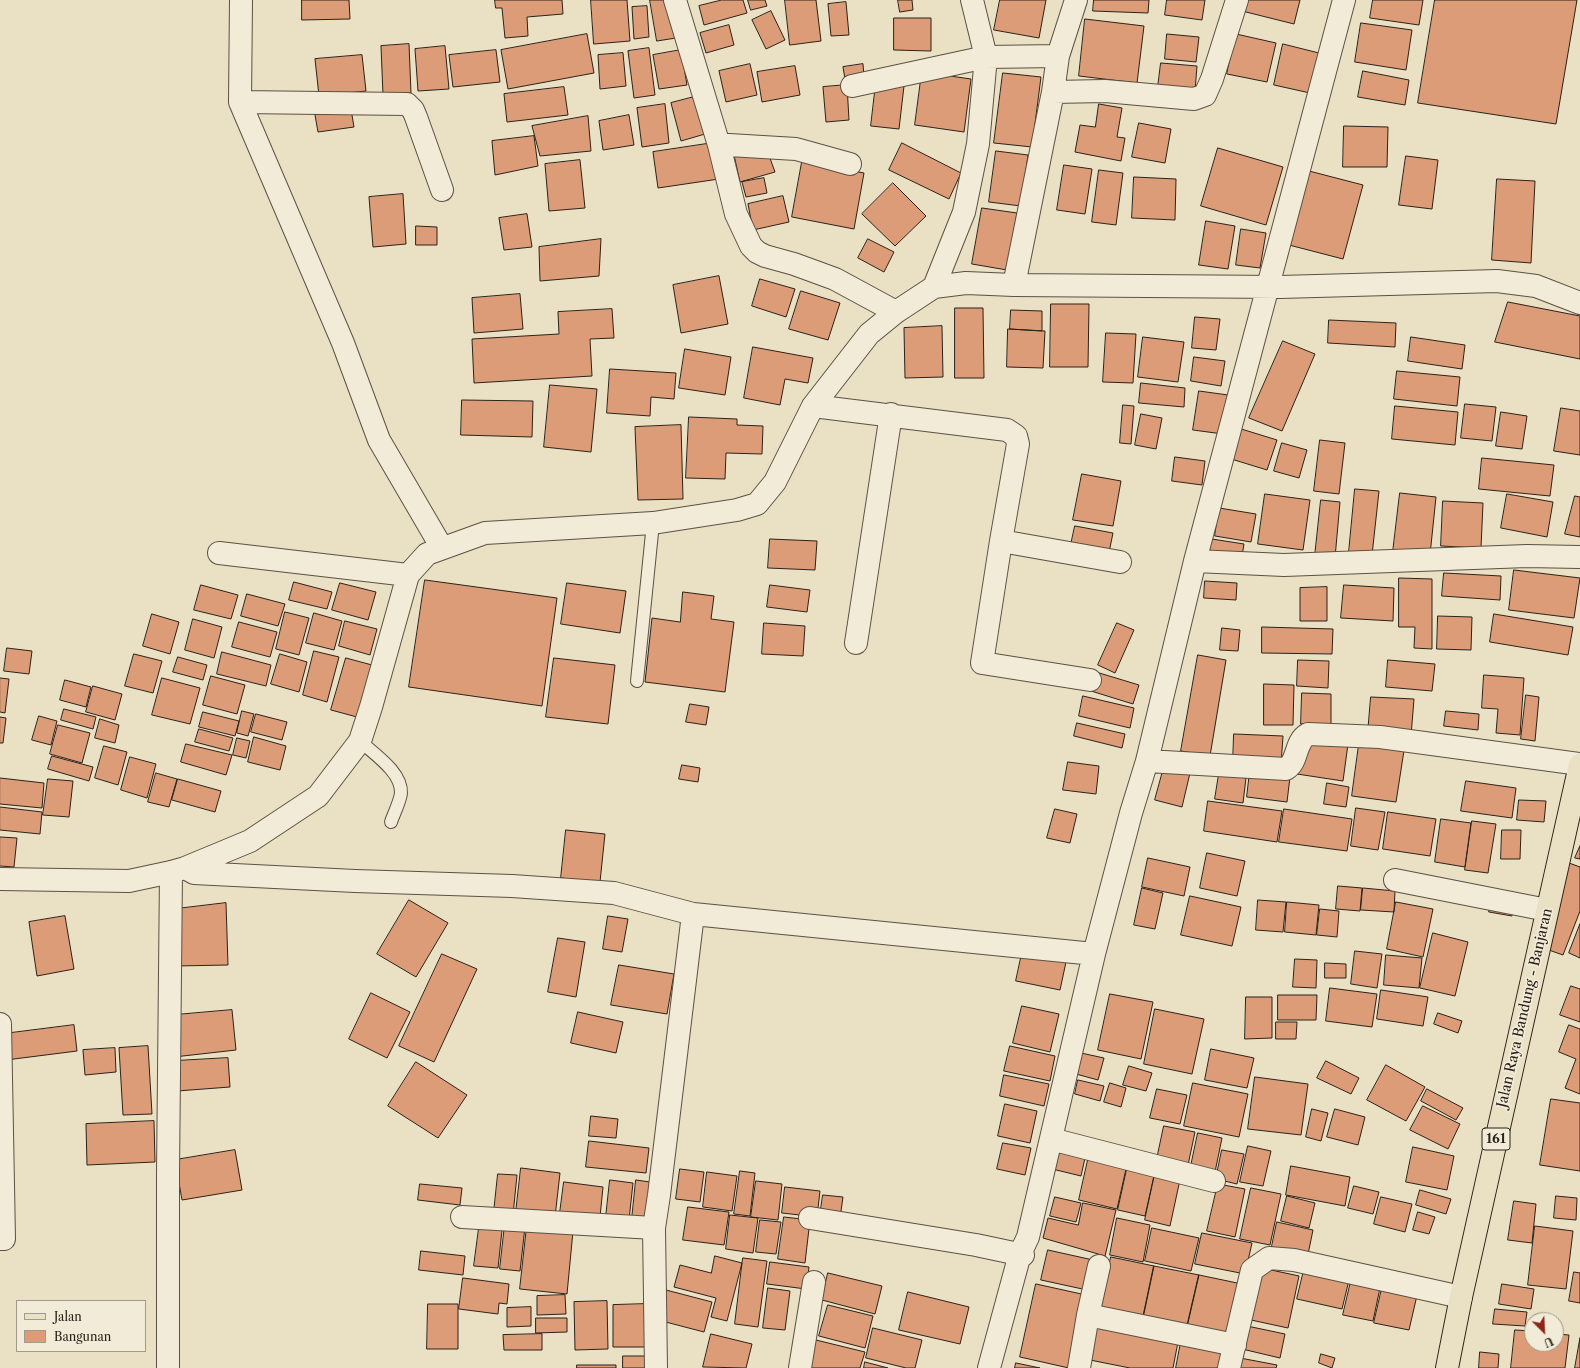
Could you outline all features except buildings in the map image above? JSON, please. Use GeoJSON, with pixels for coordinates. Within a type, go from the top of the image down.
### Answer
{"type":"FeatureCollection","features":[{"type":"Feature","properties":{"kind":"main road","name":"Jalan Raya Bandung - Banjaran"},"geometry":{"type":"LineString","coordinates":[[1447,1368],[1461,1297],[1580,765]]}},
{"type":"Feature","properties":{"kind":"street"},"geometry":{"type":"LineString","coordinates":[[241,0],[240,102],[343,343],[379,440],[442,548]]}},
{"type":"Feature","properties":{"kind":"street"},"geometry":{"type":"LineString","coordinates":[[675,0],[719,145],[736,214],[748,241],[757,252],[835,279],[896,312]]}},
{"type":"Feature","properties":{"kind":"street"},"geometry":{"type":"LineString","coordinates":[[934,287],[964,212],[978,144],[986,57],[972,0]]}},
{"type":"Feature","properties":{"kind":"street"},"geometry":{"type":"LineString","coordinates":[[1014,285],[1053,92],[1058,56],[1076,0]]}},
{"type":"Feature","properties":{"kind":"street"},"geometry":{"type":"LineString","coordinates":[[1053,92],[1105,91],[1194,100],[1205,94],[1212,79],[1237,0]]}},
{"type":"Feature","properties":{"kind":"street"},"geometry":{"type":"LineString","coordinates":[[989,1368],[1020,1254],[1028,1237],[1094,954],[1131,813],[1147,761],[1195,561],[1344,0]]}},
{"type":"Feature","properties":{"kind":"street"},"geometry":{"type":"LineString","coordinates":[[852,86],[986,57],[1058,56]]}},
{"type":"Feature","properties":{"kind":"street"},"geometry":{"type":"LineString","coordinates":[[240,102],[407,104],[413,110],[416,117],[442,190]]}},
{"type":"Feature","properties":{"kind":"street"},"geometry":{"type":"LineString","coordinates":[[719,145],[796,149],[850,164]]}},
{"type":"Feature","properties":{"kind":"street"},"geometry":{"type":"LineString","coordinates":[[0,879],[129,881],[178,870],[250,841],[318,796],[360,741],[408,575],[427,554],[485,533],[653,523],[737,510],[758,504],[775,482],[813,406],[869,334],[896,312],[934,287],[966,282],[1014,285],[1154,288],[1268,287],[1497,281],[1536,286],[1580,303]]}},
{"type":"Feature","properties":{"kind":"street"},"geometry":{"type":"LineString","coordinates":[[813,406],[891,414],[1007,430],[1016,436],[1018,444],[982,663],[1090,680]]}},
{"type":"Feature","properties":{"kind":"street"},"geometry":{"type":"LineString","coordinates":[[856,643],[891,414]]}},
{"type":"Feature","properties":{"kind":"street"},"geometry":{"type":"LineString","coordinates":[[1001,541],[1120,562]]}},
{"type":"Feature","properties":{"kind":"street"},"geometry":{"type":"LineString","coordinates":[[219,553],[408,575]]}},
{"type":"Feature","properties":{"kind":"street"},"geometry":{"type":"LineString","coordinates":[[1195,561],[1284,565],[1527,556],[1580,557]]}},
{"type":"Feature","properties":{"kind":"street"},"geometry":{"type":"LineString","coordinates":[[1147,761],[1286,769],[1292,766],[1302,738],[1308,734],[1380,737],[1580,765]]}},
{"type":"Feature","properties":{"kind":"street"},"geometry":{"type":"LineString","coordinates":[[178,870],[194,873],[355,881],[512,886],[614,893],[693,914],[1094,954]]}},
{"type":"Feature","properties":{"kind":"street"},"geometry":{"type":"LineString","coordinates":[[168,1368],[168,1174],[178,870]]}},
{"type":"Feature","properties":{"kind":"street"},"geometry":{"type":"LineString","coordinates":[[1395,880],[1547,910]]}},
{"type":"Feature","properties":{"kind":"street"},"geometry":{"type":"LineString","coordinates":[[656,1368],[654,1228],[693,914]]}},
{"type":"Feature","properties":{"kind":"street"},"geometry":{"type":"LineString","coordinates":[[0,1024],[4,1239],[0,1239]]}},
{"type":"Feature","properties":{"kind":"street"},"geometry":{"type":"LineString","coordinates":[[1051,1139],[1214,1181]]}},
{"type":"Feature","properties":{"kind":"street"},"geometry":{"type":"LineString","coordinates":[[462,1218],[654,1228]]}},
{"type":"Feature","properties":{"kind":"street"},"geometry":{"type":"LineString","coordinates":[[810,1218],[976,1245],[1023,1255],[1020,1254]]}},
{"type":"Feature","properties":{"kind":"street"},"geometry":{"type":"LineString","coordinates":[[1229,1368],[1252,1270],[1268,1258],[1294,1260],[1461,1297]]}},
{"type":"Feature","properties":{"kind":"street"},"geometry":{"type":"LineString","coordinates":[[1079,1368],[1088,1315],[1099,1266]]}},
{"type":"Feature","properties":{"kind":"street"},"geometry":{"type":"LineString","coordinates":[[800,1368],[814,1282]]}},
{"type":"Feature","properties":{"kind":"street"},"geometry":{"type":"LineString","coordinates":[[1088,1315],[1235,1345]]}},
{"type":"Feature","properties":{"kind":"lane"},"geometry":{"type":"LineString","coordinates":[[637,681],[653,523]]}},
{"type":"Feature","properties":{"kind":"lane"},"geometry":{"type":"LineString","coordinates":[[360,741],[394,772],[400,783],[400,794],[391,822]]}}]}
